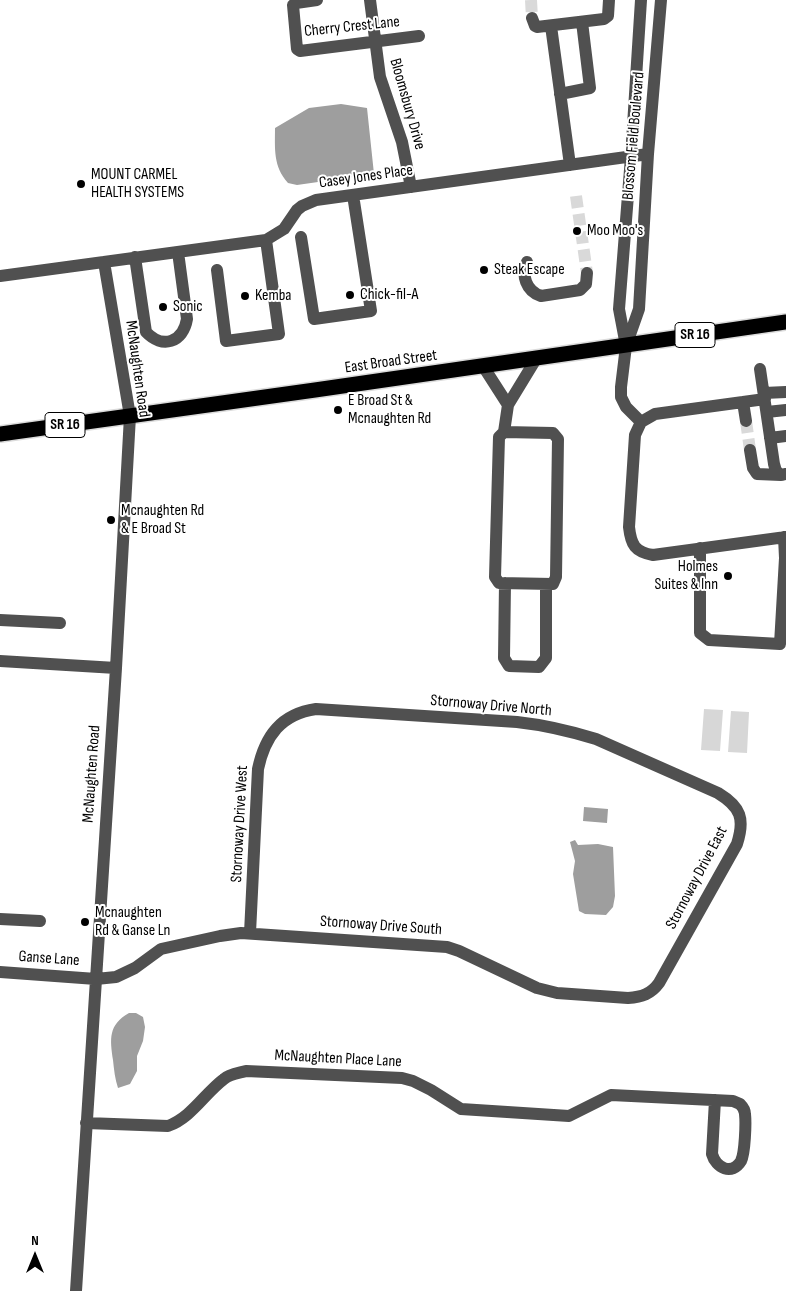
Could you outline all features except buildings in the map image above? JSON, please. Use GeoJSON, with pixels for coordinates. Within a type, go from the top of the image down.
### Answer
{"type":"FeatureCollection","features":[{"type":"Feature","properties":{"kind":"highway","name":"East Broad Street"},"geometry":{"type":"LineString","coordinates":[[0,434],[786,322]]}},
{"type":"Feature","properties":{"kind":"street","name":"Cherry Crest Lane"},"geometry":{"type":"LineString","coordinates":[[317,0],[293,5],[297,49],[300,51],[419,36]]}},
{"type":"Feature","properties":{"kind":"street","name":"Bloomsbury Drive"},"geometry":{"type":"LineString","coordinates":[[370,0],[380,77],[402,142],[410,187]]}},
{"type":"Feature","properties":{"kind":"street"},"geometry":{"type":"LineString","coordinates":[[532,18],[537,27],[607,18],[609,0]]}},
{"type":"Feature","properties":{"kind":"street"},"geometry":{"type":"LineString","coordinates":[[638,0],[660,1]]}},
{"type":"Feature","properties":{"kind":"street","name":"Blossom Field Boulevard"},"geometry":{"type":"LineString","coordinates":[[626,346],[619,309],[631,157],[638,0]]}},
{"type":"Feature","properties":{"kind":"street","name":"Blossom Field Boulevard"},"geometry":{"type":"LineString","coordinates":[[626,346],[638,310],[660,1]]}},
{"type":"Feature","properties":{"kind":"street"},"geometry":{"type":"LineString","coordinates":[[560,94],[590,88],[582,22]]}},
{"type":"Feature","properties":{"kind":"street"},"geometry":{"type":"LineString","coordinates":[[551,26],[570,165]]}},
{"type":"Feature","properties":{"kind":"street","name":"Casey Jones Place"},"geometry":{"type":"LineString","coordinates":[[0,276],[266,240],[284,229],[302,206],[316,200],[648,154]]}},
{"type":"Feature","properties":{"kind":"street"},"geometry":{"type":"LineString","coordinates":[[301,237],[314,320],[371,311],[354,195]]}},
{"type":"Feature","properties":{"kind":"street"},"geometry":{"type":"LineString","coordinates":[[217,270],[226,341],[279,334],[266,240]]}},
{"type":"Feature","properties":{"kind":"street"},"geometry":{"type":"LineString","coordinates":[[135,257],[146,332],[152,338],[161,342],[176,339],[186,328],[188,320],[178,252]]}},
{"type":"Feature","properties":{"kind":"street","name":"McNaughten Road"},"geometry":{"type":"LineString","coordinates":[[76,1291],[116,668],[130,416],[104,262]]}},
{"type":"Feature","properties":{"kind":"street"},"geometry":{"type":"LineString","coordinates":[[527,262],[524,271],[527,286],[535,294],[548,295],[580,290],[586,284],[587,274]]}},
{"type":"Feature","properties":{"kind":"street"},"geometry":{"type":"LineString","coordinates":[[626,346],[621,387],[622,397],[626,407],[641,422]]}},
{"type":"Feature","properties":{"kind":"street"},"geometry":{"type":"LineString","coordinates":[[504,432],[554,433],[558,439],[556,577],[553,584],[499,584],[495,577],[499,437],[504,432],[508,405],[536,358]]}},
{"type":"Feature","properties":{"kind":"street"},"geometry":{"type":"LineString","coordinates":[[483,366],[508,405]]}},
{"type":"Feature","properties":{"kind":"street"},"geometry":{"type":"LineString","coordinates":[[760,369],[774,464],[776,471],[783,474]]}},
{"type":"Feature","properties":{"kind":"street"},"geometry":{"type":"LineString","coordinates":[[700,548],[700,633],[709,640],[780,644],[785,537],[700,548],[654,555],[645,554],[636,549],[632,544],[629,527],[635,435],[641,422],[655,414],[743,402],[765,401],[786,392]]}},
{"type":"Feature","properties":{"kind":"street"},"geometry":{"type":"LineString","coordinates":[[765,401],[786,410]]}},
{"type":"Feature","properties":{"kind":"street"},"geometry":{"type":"LineString","coordinates":[[743,402],[746,421]]}},
{"type":"Feature","properties":{"kind":"street"},"geometry":{"type":"LineString","coordinates":[[770,438],[786,436]]}},
{"type":"Feature","properties":{"kind":"street"},"geometry":{"type":"LineString","coordinates":[[750,450],[753,468],[757,474],[783,474]]}},
{"type":"Feature","properties":{"kind":"street"},"geometry":{"type":"LineString","coordinates":[[505,584],[504,658],[509,666],[529,667],[539,667],[546,658],[546,584]]}},
{"type":"Feature","properties":{"kind":"street"},"geometry":{"type":"LineString","coordinates":[[0,620],[60,623]]}},
{"type":"Feature","properties":{"kind":"street"},"geometry":{"type":"LineString","coordinates":[[0,661],[116,668]]}},
{"type":"Feature","properties":{"kind":"street","name":"Stornoway Drive North"},"geometry":{"type":"LineString","coordinates":[[282,723],[303,711],[316,709],[536,724],[596,739],[718,793]]}},
{"type":"Feature","properties":{"kind":"street","name":"Stornoway Drive West"},"geometry":{"type":"LineString","coordinates":[[250,933],[258,769],[261,754],[266,744],[282,723]]}},
{"type":"Feature","properties":{"kind":"street","name":"Stornoway Drive East"},"geometry":{"type":"LineString","coordinates":[[659,983],[737,844],[742,829],[737,808],[731,801],[718,793]]}},
{"type":"Feature","properties":{"kind":"street"},"geometry":{"type":"LineString","coordinates":[[0,919],[40,921]]}},
{"type":"Feature","properties":{"kind":"street","name":"Stornoway Drive South"},"geometry":{"type":"LineString","coordinates":[[96,979],[116,978],[135,968],[161,950],[220,936],[250,933],[447,947],[528,984],[557,993],[628,998],[640,997],[650,993],[659,983]]}},
{"type":"Feature","properties":{"kind":"street","name":"Ganse Lane"},"geometry":{"type":"LineString","coordinates":[[0,972],[96,979]]}},
{"type":"Feature","properties":{"kind":"street","name":"McNaughten Place Lane"},"geometry":{"type":"LineString","coordinates":[[86,1122],[168,1126],[189,1114],[225,1077],[246,1071],[402,1078],[431,1090],[461,1109],[569,1116],[611,1095],[715,1100],[734,1101],[740,1104],[745,1113],[743,1155],[740,1162],[729,1169],[718,1165],[714,1161],[712,1154],[715,1100]]}},
{"type":"Feature","properties":{"kind":"shaded area"},"geometry":{"type":"Polygon","coordinates":[[[341,104],[367,108],[374,174],[297,185],[288,183],[277,164],[275,128],[309,108],[341,104]]]}},
{"type":"Feature","properties":{"kind":"shaded area"},"geometry":{"type":"Polygon","coordinates":[[[704,709],[723,710],[720,751],[701,750],[704,709]]]}},
{"type":"Feature","properties":{"kind":"shaded area"},"geometry":{"type":"Polygon","coordinates":[[[731,711],[749,712],[747,753],[728,752],[731,711]]]}},
{"type":"Feature","properties":{"kind":"shaded area"},"geometry":{"type":"Polygon","coordinates":[[[584,807],[608,809],[607,823],[583,821],[584,807]]]}},
{"type":"Feature","properties":{"kind":"shaded area"},"geometry":{"type":"Polygon","coordinates":[[[575,840],[578,845],[598,844],[613,847],[615,896],[613,907],[606,915],[585,914],[579,911],[573,874],[575,861],[570,842],[575,840]]]}},
{"type":"Feature","properties":{"kind":"shaded area"},"geometry":{"type":"Polygon","coordinates":[[[129,1013],[136,1013],[143,1017],[145,1027],[143,1041],[137,1056],[137,1071],[130,1084],[118,1088],[111,1039],[117,1022],[129,1013]]]}},
{"type":"Feature","properties":{"kind":"tunnel"},"geometry":{"type":"LineString","coordinates":[[531,0],[532,18]]}},
{"type":"Feature","properties":{"kind":"tunnel"},"geometry":{"type":"LineString","coordinates":[[576,196],[587,273]]}},
{"type":"Feature","properties":{"kind":"tunnel"},"geometry":{"type":"LineString","coordinates":[[746,421],[750,450]]}},
{"type":"Feature","properties":{"kind":"place","name":"MOUNT CARMEL HEALTH SYSTEMS"},"geometry":{"type":"Point","coordinates":[81,184]}},
{"type":"Feature","properties":{"kind":"place","name":"Moo Moo's"},"geometry":{"type":"Point","coordinates":[577,231]}},
{"type":"Feature","properties":{"kind":"place","name":"Steak Escape"},"geometry":{"type":"Point","coordinates":[484,270]}},
{"type":"Feature","properties":{"kind":"place","name":"Chick-fil-A"},"geometry":{"type":"Point","coordinates":[350,295]}},
{"type":"Feature","properties":{"kind":"place","name":"Kemba"},"geometry":{"type":"Point","coordinates":[245,296]}},
{"type":"Feature","properties":{"kind":"place","name":"Sonic"},"geometry":{"type":"Point","coordinates":[163,307]}},
{"type":"Feature","properties":{"kind":"place","name":"E Broad St & Mcnaughten Rd"},"geometry":{"type":"Point","coordinates":[338,410]}},
{"type":"Feature","properties":{"kind":"place","name":"Mcnaughten Rd & E Broad St"},"geometry":{"type":"Point","coordinates":[111,520]}},
{"type":"Feature","properties":{"kind":"place","name":"Holmes Suites & Inn"},"geometry":{"type":"Point","coordinates":[728,576]}},
{"type":"Feature","properties":{"kind":"place","name":"Mcnaughten Rd & Ganse Ln"},"geometry":{"type":"Point","coordinates":[85,922]}}]}
